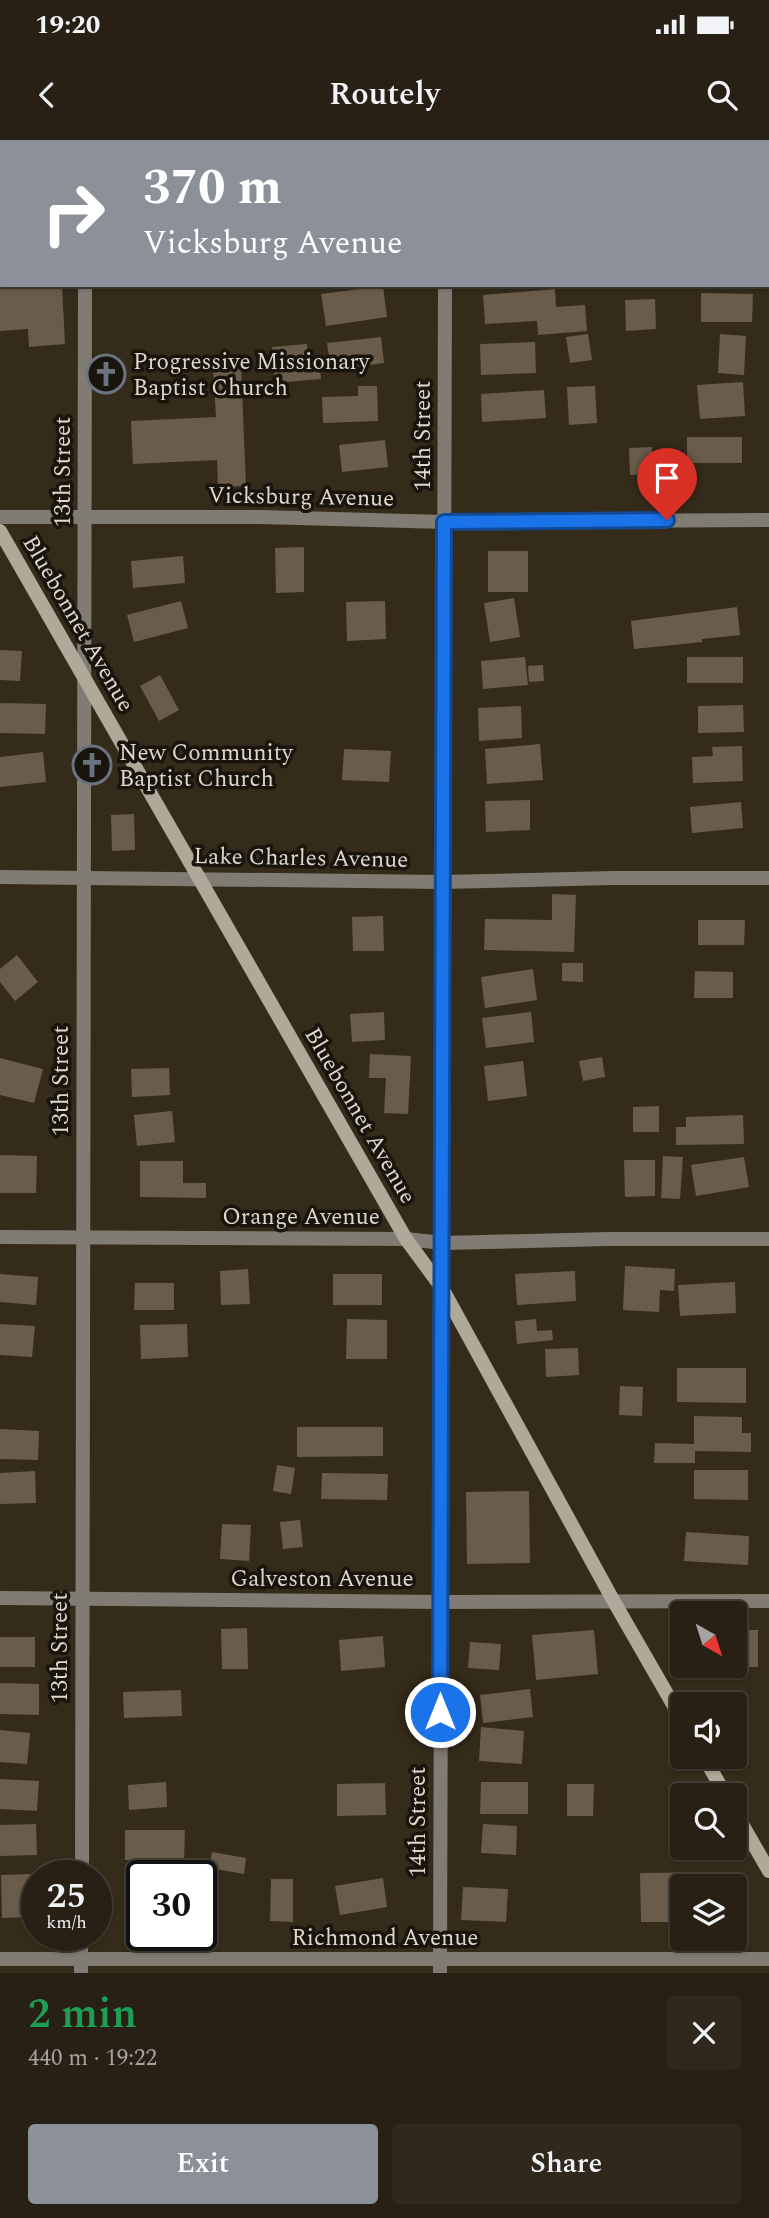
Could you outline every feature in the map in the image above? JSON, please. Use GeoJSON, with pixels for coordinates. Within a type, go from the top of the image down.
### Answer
{"type":"FeatureCollection","features":[{"type":"Feature","properties":{"kind":"street","name":"13th Street"},"geometry":{"type":"LineString","coordinates":[[82,1860],[85,287]]}},
{"type":"Feature","properties":{"kind":"street","name":"14th Street"},"geometry":{"type":"LineString","coordinates":[[440,1966],[445,287]]}},
{"type":"Feature","properties":{"kind":"street","name":"Vicksburg Avenue"},"geometry":{"type":"LineString","coordinates":[[0,517],[260,517],[444,522],[769,520]]}},
{"type":"Feature","properties":{"kind":"street","name":"Bluebonnet Avenue"},"geometry":{"type":"LineString","coordinates":[[0,531],[406,1239],[442,1288],[670,1699]]}},
{"type":"Feature","properties":{"kind":"street","name":"Lake Charles Avenue"},"geometry":{"type":"LineString","coordinates":[[0,877],[443,882],[769,878]]}},
{"type":"Feature","properties":{"kind":"street","name":"Orange Avenue"},"geometry":{"type":"LineString","coordinates":[[0,1237],[406,1239],[443,1243],[769,1239]]}},
{"type":"Feature","properties":{"kind":"street","name":"Galveston Avenue"},"geometry":{"type":"LineString","coordinates":[[0,1598],[441,1602],[769,1601]]}},
{"type":"Feature","properties":{"kind":"street"},"geometry":{"type":"LineString","coordinates":[[747,1833],[769,1871]]}},
{"type":"Feature","properties":{"kind":"street","name":"Richmond Avenue"},"geometry":{"type":"LineString","coordinates":[[0,1959],[81,1966],[440,1966],[769,1959]]}},
{"type":"Feature","properties":{"kind":"building"},"geometry":{"type":"Polygon","coordinates":[[[0,287],[62,287],[65,344],[29,347],[28,329],[0,331],[0,287]]]}},
{"type":"Feature","properties":{"kind":"building"},"geometry":{"type":"Polygon","coordinates":[[[383,287],[387,317],[326,326],[321,294],[383,287]]]}},
{"type":"Feature","properties":{"kind":"building"},"geometry":{"type":"Polygon","coordinates":[[[555,289],[556,307],[585,305],[587,331],[538,335],[537,321],[485,324],[483,295],[555,289]]]}},
{"type":"Feature","properties":{"kind":"building"},"geometry":{"type":"Polygon","coordinates":[[[701,293],[753,294],[752,322],[701,322],[701,293]]]}},
{"type":"Feature","properties":{"kind":"building"},"geometry":{"type":"Polygon","coordinates":[[[655,299],[656,329],[626,331],[625,300],[655,299]]]}},
{"type":"Feature","properties":{"kind":"building"},"geometry":{"type":"Polygon","coordinates":[[[588,334],[592,360],[570,363],[566,337],[588,334]]]}},
{"type":"Feature","properties":{"kind":"building"},"geometry":{"type":"Polygon","coordinates":[[[720,334],[746,336],[744,375],[718,373],[720,334]]]}},
{"type":"Feature","properties":{"kind":"building"},"geometry":{"type":"Polygon","coordinates":[[[381,337],[384,363],[331,370],[327,343],[381,337]]]}},
{"type":"Feature","properties":{"kind":"building"},"geometry":{"type":"Polygon","coordinates":[[[535,342],[536,373],[481,375],[480,344],[535,342]]]}},
{"type":"Feature","properties":{"kind":"building"},"geometry":{"type":"Polygon","coordinates":[[[307,344],[308,357],[319,356],[321,379],[275,383],[272,347],[307,344]]]}},
{"type":"Feature","properties":{"kind":"building"},"geometry":{"type":"Polygon","coordinates":[[[241,366],[246,486],[218,487],[217,460],[133,464],[131,421],[216,417],[213,367],[241,366]]]}},
{"type":"Feature","properties":{"kind":"building"},"geometry":{"type":"Polygon","coordinates":[[[743,382],[745,416],[700,419],[697,385],[743,382]]]}},
{"type":"Feature","properties":{"kind":"building"},"geometry":{"type":"Polygon","coordinates":[[[358,386],[377,386],[378,421],[323,423],[322,397],[358,396],[358,386]]]}},
{"type":"Feature","properties":{"kind":"building"},"geometry":{"type":"Polygon","coordinates":[[[595,386],[597,423],[569,425],[567,387],[595,386]]]}},
{"type":"Feature","properties":{"kind":"building"},"geometry":{"type":"Polygon","coordinates":[[[544,390],[546,418],[482,422],[481,394],[544,390]]]}},
{"type":"Feature","properties":{"kind":"building"},"geometry":{"type":"Polygon","coordinates":[[[687,437],[742,437],[742,463],[687,463],[687,437]]]}},
{"type":"Feature","properties":{"kind":"building"},"geometry":{"type":"Polygon","coordinates":[[[385,440],[388,467],[342,472],[339,445],[385,440]]]}},
{"type":"Feature","properties":{"kind":"building"},"geometry":{"type":"Polygon","coordinates":[[[652,447],[653,474],[630,475],[629,448],[652,447]]]}},
{"type":"Feature","properties":{"kind":"building"},"geometry":{"type":"Polygon","coordinates":[[[304,547],[304,592],[276,593],[275,548],[304,547]]]}},
{"type":"Feature","properties":{"kind":"building"},"geometry":{"type":"Polygon","coordinates":[[[488,551],[528,551],[528,592],[488,592],[488,551]]]}},
{"type":"Feature","properties":{"kind":"building"},"geometry":{"type":"Polygon","coordinates":[[[183,556],[185,583],[133,588],[131,561],[183,556]]]}},
{"type":"Feature","properties":{"kind":"building"},"geometry":{"type":"Polygon","coordinates":[[[514,598],[520,637],[490,642],[484,603],[514,598]]]}},
{"type":"Feature","properties":{"kind":"building"},"geometry":{"type":"Polygon","coordinates":[[[181,601],[188,628],[134,642],[127,615],[181,601]]]}},
{"type":"Feature","properties":{"kind":"building"},"geometry":{"type":"Polygon","coordinates":[[[385,601],[386,639],[347,641],[346,602],[385,601]]]}},
{"type":"Feature","properties":{"kind":"building"},"geometry":{"type":"Polygon","coordinates":[[[737,607],[740,635],[634,649],[631,621],[737,607]]]}},
{"type":"Feature","properties":{"kind":"building"},"geometry":{"type":"Polygon","coordinates":[[[0,650],[22,651],[20,681],[0,680],[0,650]]]}},
{"type":"Feature","properties":{"kind":"building"},"geometry":{"type":"Polygon","coordinates":[[[525,657],[528,685],[483,689],[481,661],[525,657]]]}},
{"type":"Feature","properties":{"kind":"building"},"geometry":{"type":"Polygon","coordinates":[[[687,657],[743,657],[743,683],[687,683],[687,657]]]}},
{"type":"Feature","properties":{"kind":"building"},"geometry":{"type":"Polygon","coordinates":[[[543,665],[544,681],[529,682],[528,666],[543,665]]]}},
{"type":"Feature","properties":{"kind":"building"},"geometry":{"type":"Polygon","coordinates":[[[160,675],[179,710],[159,721],[140,686],[160,675]]]}},
{"type":"Feature","properties":{"kind":"building"},"geometry":{"type":"Polygon","coordinates":[[[0,703],[46,704],[45,734],[0,733],[0,703]]]}},
{"type":"Feature","properties":{"kind":"building"},"geometry":{"type":"Polygon","coordinates":[[[743,705],[744,732],[698,733],[698,706],[743,705]]]}},
{"type":"Feature","properties":{"kind":"building"},"geometry":{"type":"Polygon","coordinates":[[[521,706],[522,738],[479,741],[478,708],[521,706]]]}},
{"type":"Feature","properties":{"kind":"building"},"geometry":{"type":"Polygon","coordinates":[[[540,744],[543,780],[487,784],[485,749],[540,744]]]}},
{"type":"Feature","properties":{"kind":"building"},"geometry":{"type":"Polygon","coordinates":[[[742,746],[743,781],[693,783],[692,757],[713,756],[712,747],[742,746]]]}},
{"type":"Feature","properties":{"kind":"building"},"geometry":{"type":"Polygon","coordinates":[[[344,749],[391,751],[389,782],[342,780],[344,749]]]}},
{"type":"Feature","properties":{"kind":"building"},"geometry":{"type":"Polygon","coordinates":[[[43,752],[46,782],[0,787],[0,757],[43,752]]]}},
{"type":"Feature","properties":{"kind":"building"},"geometry":{"type":"Polygon","coordinates":[[[530,800],[530,830],[486,832],[485,801],[530,800]]]}},
{"type":"Feature","properties":{"kind":"building"},"geometry":{"type":"Polygon","coordinates":[[[741,802],[743,828],[692,833],[690,807],[741,802]]]}},
{"type":"Feature","properties":{"kind":"building"},"geometry":{"type":"Polygon","coordinates":[[[134,814],[135,850],[112,851],[111,815],[134,814]]]}},
{"type":"Feature","properties":{"kind":"building"},"geometry":{"type":"Polygon","coordinates":[[[552,894],[576,895],[574,952],[484,950],[485,919],[552,920],[552,894]]]}},
{"type":"Feature","properties":{"kind":"building"},"geometry":{"type":"Polygon","coordinates":[[[383,916],[384,951],[353,951],[352,917],[383,916]]]}},
{"type":"Feature","properties":{"kind":"building"},"geometry":{"type":"Polygon","coordinates":[[[698,920],[745,920],[744,945],[698,945],[698,920]]]}},
{"type":"Feature","properties":{"kind":"building"},"geometry":{"type":"Polygon","coordinates":[[[17,955],[38,982],[15,1001],[0,982],[0,969],[17,955]]]}},
{"type":"Feature","properties":{"kind":"building"},"geometry":{"type":"Polygon","coordinates":[[[562,963],[583,963],[583,982],[562,981],[562,963]]]}},
{"type":"Feature","properties":{"kind":"building"},"geometry":{"type":"Polygon","coordinates":[[[533,969],[537,1000],[485,1008],[481,977],[533,969]]]}},
{"type":"Feature","properties":{"kind":"building"},"geometry":{"type":"Polygon","coordinates":[[[695,971],[733,972],[733,998],[694,998],[695,971]]]}},
{"type":"Feature","properties":{"kind":"building"},"geometry":{"type":"Polygon","coordinates":[[[384,1012],[385,1040],[352,1042],[350,1014],[384,1012]]]}},
{"type":"Feature","properties":{"kind":"building"},"geometry":{"type":"Polygon","coordinates":[[[531,1012],[534,1042],[486,1048],[482,1018],[531,1012]]]}},
{"type":"Feature","properties":{"kind":"building"},"geometry":{"type":"Polygon","coordinates":[[[370,1054],[411,1056],[408,1114],[384,1113],[386,1078],[369,1078],[370,1054]]]}},
{"type":"Feature","properties":{"kind":"building"},"geometry":{"type":"Polygon","coordinates":[[[602,1057],[605,1077],[583,1081],[579,1061],[602,1057]]]}},
{"type":"Feature","properties":{"kind":"building"},"geometry":{"type":"Polygon","coordinates":[[[0,1058],[43,1069],[34,1103],[0,1095],[0,1058]]]}},
{"type":"Feature","properties":{"kind":"building"},"geometry":{"type":"Polygon","coordinates":[[[523,1061],[527,1096],[488,1101],[484,1066],[523,1061]]]}},
{"type":"Feature","properties":{"kind":"building"},"geometry":{"type":"Polygon","coordinates":[[[169,1068],[170,1095],[132,1097],[131,1069],[169,1068]]]}},
{"type":"Feature","properties":{"kind":"building"},"geometry":{"type":"Polygon","coordinates":[[[659,1106],[659,1132],[633,1132],[633,1107],[659,1106]]]}},
{"type":"Feature","properties":{"kind":"building"},"geometry":{"type":"Polygon","coordinates":[[[172,1111],[175,1142],[137,1146],[134,1115],[172,1111]]]}},
{"type":"Feature","properties":{"kind":"building"},"geometry":{"type":"Polygon","coordinates":[[[743,1115],[744,1144],[676,1145],[676,1127],[686,1127],[686,1117],[743,1115]]]}},
{"type":"Feature","properties":{"kind":"building"},"geometry":{"type":"Polygon","coordinates":[[[0,1155],[37,1156],[36,1193],[0,1193],[0,1155]]]}},
{"type":"Feature","properties":{"kind":"building"},"geometry":{"type":"Polygon","coordinates":[[[663,1156],[683,1157],[680,1199],[661,1198],[663,1156]]]}},
{"type":"Feature","properties":{"kind":"building"},"geometry":{"type":"Polygon","coordinates":[[[744,1157],[749,1187],[696,1196],[691,1165],[744,1157]]]}},
{"type":"Feature","properties":{"kind":"building"},"geometry":{"type":"Polygon","coordinates":[[[624,1160],[655,1160],[655,1196],[625,1197],[624,1160]]]}},
{"type":"Feature","properties":{"kind":"building"},"geometry":{"type":"Polygon","coordinates":[[[140,1161],[183,1161],[183,1183],[206,1183],[206,1198],[140,1197],[140,1161]]]}},
{"type":"Feature","properties":{"kind":"building"},"geometry":{"type":"Polygon","coordinates":[[[625,1266],[675,1269],[674,1291],[660,1290],[659,1312],[623,1310],[625,1266]]]}},
{"type":"Feature","properties":{"kind":"building"},"geometry":{"type":"Polygon","coordinates":[[[248,1269],[250,1304],[221,1305],[220,1271],[248,1269]]]}},
{"type":"Feature","properties":{"kind":"building"},"geometry":{"type":"Polygon","coordinates":[[[575,1271],[576,1301],[517,1305],[515,1274],[575,1271]]]}},
{"type":"Feature","properties":{"kind":"building"},"geometry":{"type":"Polygon","coordinates":[[[0,1274],[38,1277],[36,1305],[0,1302],[0,1274]]]}},
{"type":"Feature","properties":{"kind":"building"},"geometry":{"type":"Polygon","coordinates":[[[333,1274],[382,1274],[382,1305],[333,1305],[333,1274]]]}},
{"type":"Feature","properties":{"kind":"building"},"geometry":{"type":"Polygon","coordinates":[[[735,1282],[736,1313],[680,1316],[678,1285],[735,1282]]]}},
{"type":"Feature","properties":{"kind":"building"},"geometry":{"type":"Polygon","coordinates":[[[135,1283],[174,1283],[174,1310],[134,1310],[135,1283]]]}},
{"type":"Feature","properties":{"kind":"building"},"geometry":{"type":"Polygon","coordinates":[[[347,1319],[387,1320],[387,1359],[346,1359],[347,1319]]]}},
{"type":"Feature","properties":{"kind":"building"},"geometry":{"type":"Polygon","coordinates":[[[536,1319],[537,1331],[552,1330],[553,1340],[517,1344],[515,1321],[536,1319]]]}},
{"type":"Feature","properties":{"kind":"building"},"geometry":{"type":"Polygon","coordinates":[[[0,1324],[35,1326],[32,1357],[0,1355],[0,1324]]]}},
{"type":"Feature","properties":{"kind":"building"},"geometry":{"type":"Polygon","coordinates":[[[187,1324],[188,1357],[141,1359],[140,1325],[187,1324]]]}},
{"type":"Feature","properties":{"kind":"building"},"geometry":{"type":"Polygon","coordinates":[[[578,1348],[579,1375],[546,1377],[545,1349],[578,1348]]]}},
{"type":"Feature","properties":{"kind":"building"},"geometry":{"type":"Polygon","coordinates":[[[677,1368],[746,1368],[746,1403],[677,1402],[677,1368]]]}},
{"type":"Feature","properties":{"kind":"building"},"geometry":{"type":"Polygon","coordinates":[[[620,1386],[643,1387],[642,1416],[619,1415],[620,1386]]]}},
{"type":"Feature","properties":{"kind":"building"},"geometry":{"type":"Polygon","coordinates":[[[694,1416],[742,1417],[742,1433],[751,1433],[751,1452],[695,1451],[695,1463],[654,1463],[655,1443],[694,1444],[694,1416]]]}},
{"type":"Feature","properties":{"kind":"building"},"geometry":{"type":"Polygon","coordinates":[[[297,1427],[383,1427],[383,1456],[297,1457],[297,1427]]]}},
{"type":"Feature","properties":{"kind":"building"},"geometry":{"type":"Polygon","coordinates":[[[0,1429],[39,1431],[38,1460],[0,1459],[0,1429]]]}},
{"type":"Feature","properties":{"kind":"building"},"geometry":{"type":"Polygon","coordinates":[[[277,1465],[295,1468],[291,1494],[273,1491],[277,1465]]]}},
{"type":"Feature","properties":{"kind":"building"},"geometry":{"type":"Polygon","coordinates":[[[694,1470],[748,1470],[748,1500],[694,1499],[694,1470]]]}},
{"type":"Feature","properties":{"kind":"building"},"geometry":{"type":"Polygon","coordinates":[[[35,1471],[36,1503],[0,1504],[0,1473],[35,1471]]]}},
{"type":"Feature","properties":{"kind":"building"},"geometry":{"type":"Polygon","coordinates":[[[322,1473],[388,1474],[387,1500],[321,1499],[322,1473]]]}},
{"type":"Feature","properties":{"kind":"building"},"geometry":{"type":"Polygon","coordinates":[[[529,1491],[530,1563],[467,1564],[466,1492],[529,1491]]]}},
{"type":"Feature","properties":{"kind":"building"},"geometry":{"type":"Polygon","coordinates":[[[300,1520],[303,1547],[283,1549],[280,1522],[300,1520]]]}},
{"type":"Feature","properties":{"kind":"building"},"geometry":{"type":"Polygon","coordinates":[[[222,1524],[251,1525],[249,1561],[220,1559],[222,1524]]]}},
{"type":"Feature","properties":{"kind":"building"},"geometry":{"type":"Polygon","coordinates":[[[686,1532],[749,1536],[748,1565],[684,1561],[686,1532]]]}},
{"type":"Feature","properties":{"kind":"building"},"geometry":{"type":"Polygon","coordinates":[[[247,1628],[248,1669],[222,1669],[221,1629],[247,1628]]]}},
{"type":"Feature","properties":{"kind":"building"},"geometry":{"type":"Polygon","coordinates":[[[594,1630],[598,1674],[536,1680],[532,1635],[594,1630]]]}},
{"type":"Feature","properties":{"kind":"building"},"geometry":{"type":"Polygon","coordinates":[[[747,1630],[758,1630],[758,1667],[747,1667],[747,1630]]]}},
{"type":"Feature","properties":{"kind":"building"},"geometry":{"type":"Polygon","coordinates":[[[383,1636],[385,1667],[341,1671],[339,1640],[383,1636]]]}},
{"type":"Feature","properties":{"kind":"building"},"geometry":{"type":"Polygon","coordinates":[[[0,1637],[35,1637],[35,1667],[0,1667],[0,1637]]]}},
{"type":"Feature","properties":{"kind":"building"},"geometry":{"type":"Polygon","coordinates":[[[470,1642],[501,1644],[499,1670],[468,1668],[470,1642]]]}},
{"type":"Feature","properties":{"kind":"building"},"geometry":{"type":"Polygon","coordinates":[[[0,1683],[39,1684],[39,1715],[0,1714],[0,1683]]]}},
{"type":"Feature","properties":{"kind":"building"},"geometry":{"type":"Polygon","coordinates":[[[530,1689],[533,1717],[483,1723],[480,1695],[530,1689]]]}},
{"type":"Feature","properties":{"kind":"building"},"geometry":{"type":"Polygon","coordinates":[[[181,1690],[182,1716],[124,1718],[123,1692],[181,1690]]]}},
{"type":"Feature","properties":{"kind":"building"},"geometry":{"type":"Polygon","coordinates":[[[481,1727],[524,1731],[522,1764],[479,1761],[481,1727]]]}},
{"type":"Feature","properties":{"kind":"building"},"geometry":{"type":"Polygon","coordinates":[[[0,1730],[30,1733],[27,1764],[0,1762],[0,1730]]]}},
{"type":"Feature","properties":{"kind":"building"},"geometry":{"type":"Polygon","coordinates":[[[0,1779],[39,1781],[37,1811],[0,1809],[0,1779]]]}},
{"type":"Feature","properties":{"kind":"building"},"geometry":{"type":"Polygon","coordinates":[[[166,1782],[167,1807],[129,1810],[128,1785],[166,1782]]]}},
{"type":"Feature","properties":{"kind":"building"},"geometry":{"type":"Polygon","coordinates":[[[481,1782],[528,1782],[528,1814],[480,1814],[481,1782]]]}},
{"type":"Feature","properties":{"kind":"building"},"geometry":{"type":"Polygon","coordinates":[[[385,1783],[386,1815],[337,1816],[337,1784],[385,1783]]]}},
{"type":"Feature","properties":{"kind":"building"},"geometry":{"type":"Polygon","coordinates":[[[567,1784],[594,1784],[593,1816],[567,1816],[567,1784]]]}},
{"type":"Feature","properties":{"kind":"building"},"geometry":{"type":"Polygon","coordinates":[[[36,1824],[37,1855],[0,1856],[0,1825],[36,1824]]]}},
{"type":"Feature","properties":{"kind":"building"},"geometry":{"type":"Polygon","coordinates":[[[483,1824],[517,1826],[516,1855],[481,1853],[483,1824]]]}},
{"type":"Feature","properties":{"kind":"building"},"geometry":{"type":"Polygon","coordinates":[[[125,1830],[185,1830],[184,1860],[125,1860],[125,1830]]]}},
{"type":"Feature","properties":{"kind":"building"},"geometry":{"type":"Polygon","coordinates":[[[212,1852],[246,1858],[244,1874],[217,1869],[217,1860],[210,1860],[212,1852]]]}},
{"type":"Feature","properties":{"kind":"building"},"geometry":{"type":"Polygon","coordinates":[[[640,1873],[723,1874],[670,1874],[670,1922],[641,1922],[640,1873]]]}},
{"type":"Feature","properties":{"kind":"building"},"geometry":{"type":"Polygon","coordinates":[[[21,1874],[21,1917],[2,1918],[1,1875],[21,1874]]]}},
{"type":"Feature","properties":{"kind":"building"},"geometry":{"type":"Polygon","coordinates":[[[383,1878],[387,1907],[340,1915],[335,1886],[383,1878]]]}},
{"type":"Feature","properties":{"kind":"building"},"geometry":{"type":"Polygon","coordinates":[[[271,1879],[293,1879],[293,1922],[270,1921],[271,1879]]]}},
{"type":"Feature","properties":{"kind":"building"},"geometry":{"type":"Polygon","coordinates":[[[463,1887],[508,1889],[506,1922],[461,1920],[463,1887]]]}},
{"type":"Feature","properties":{"kind":"place","name":"Progressive Missionary Baptist Church"},"geometry":{"type":"Point","coordinates":[106,374]}},
{"type":"Feature","properties":{"kind":"place","name":"New Community Baptist Church"},"geometry":{"type":"Point","coordinates":[92,765]}},
{"type":"Feature","properties":{"kind":"route"},"geometry":{"type":"LineString","coordinates":[[440,1712],[444,522],[667,520]]}}]}
